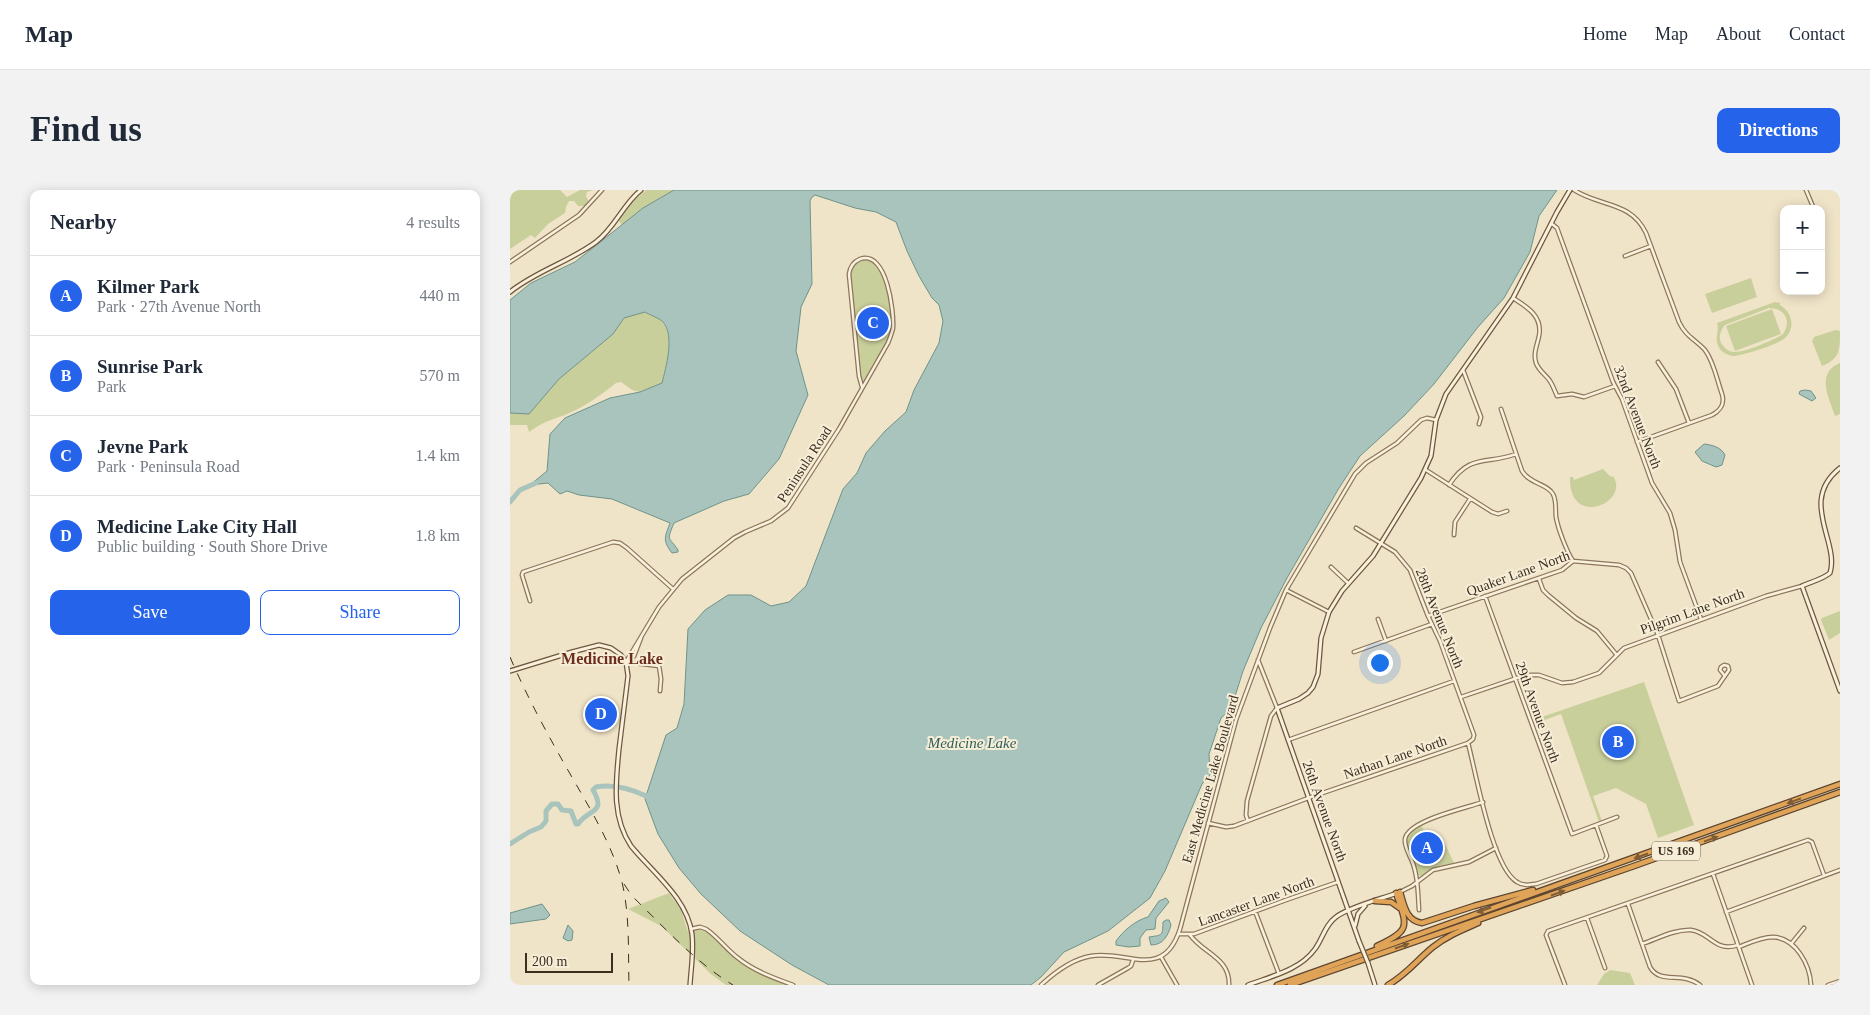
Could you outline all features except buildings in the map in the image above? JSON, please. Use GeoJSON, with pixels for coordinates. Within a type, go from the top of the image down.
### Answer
{"type":"FeatureCollection","features":[{"type":"Feature","properties":{"kind":"highway","name":"US 169"},"geometry":{"type":"LineString","coordinates":[[1277,985],[1840,784]]}},
{"type":"Feature","properties":{"kind":"highway","name":"US 169"},"geometry":{"type":"LineString","coordinates":[[1290,985],[1840,792]]}},
{"type":"Feature","properties":{"kind":"highway"},"geometry":{"type":"LineString","coordinates":[[1398,893],[1408,916],[1422,923],[1483,903],[1547,888]]}},
{"type":"Feature","properties":{"kind":"highway"},"geometry":{"type":"LineString","coordinates":[[1351,958],[1398,935],[1405,924],[1398,893]]}},
{"type":"Feature","properties":{"kind":"highway"},"geometry":{"type":"LineString","coordinates":[[1372,902],[1391,902],[1400,907],[1402,912]]}},
{"type":"Feature","properties":{"kind":"highway"},"geometry":{"type":"LineString","coordinates":[[1388,985],[1400,978],[1431,949],[1445,939],[1512,908]]}},
{"type":"Feature","properties":{"kind":"street"},"geometry":{"type":"LineString","coordinates":[[510,262],[579,216],[602,190]]}},
{"type":"Feature","properties":{"kind":"street"},"geometry":{"type":"LineString","coordinates":[[510,292],[530,278],[577,254],[595,242],[610,228],[628,202],[641,190]]}},
{"type":"Feature","properties":{"kind":"street"},"geometry":{"type":"LineString","coordinates":[[1248,821],[1246,815],[1247,801],[1271,716],[1277,708],[1299,699],[1308,693],[1313,686],[1318,674],[1321,638],[1329,612],[1348,583],[1365,567],[1426,470],[1431,456],[1436,420],[1446,394],[1512,298],[1572,190],[1627,211],[1643,226],[1682,328],[1689,338],[1705,351],[1724,398],[1720,410],[1712,415],[1637,442]]}},
{"type":"Feature","properties":{"kind":"street"},"geometry":{"type":"LineString","coordinates":[[1806,190],[1812,205]]}},
{"type":"Feature","properties":{"kind":"street","name":"32nd Avenue North"},"geometry":{"type":"LineString","coordinates":[[1552,224],[1557,228],[1652,483],[1670,513],[1680,562],[1702,619]]}},
{"type":"Feature","properties":{"kind":"street"},"geometry":{"type":"LineString","coordinates":[[1625,256],[1651,246]]}},
{"type":"Feature","properties":{"kind":"street","name":"Peninsula Road"},"geometry":{"type":"LineString","coordinates":[[626,662],[632,655],[638,640],[659,607],[673,589],[694,568],[734,538],[771,522],[784,512],[839,429],[888,343],[893,325],[883,272],[876,262],[866,258],[851,266],[848,274],[859,376],[862,387]]}},
{"type":"Feature","properties":{"kind":"street"},"geometry":{"type":"LineString","coordinates":[[1512,298],[1531,309],[1536,317],[1540,330],[1535,351],[1537,363],[1557,396],[1572,394],[1584,397],[1615,386]]}},
{"type":"Feature","properties":{"kind":"street"},"geometry":{"type":"LineString","coordinates":[[1658,362],[1676,389],[1689,424]]}},
{"type":"Feature","properties":{"kind":"street"},"geometry":{"type":"LineString","coordinates":[[1463,370],[1481,417],[1479,424]]}},
{"type":"Feature","properties":{"kind":"street"},"geometry":{"type":"LineString","coordinates":[[1501,409],[1525,476],[1548,489],[1553,494],[1557,520],[1573,561]]}},
{"type":"Feature","properties":{"kind":"street","name":"East Medicine Lake Boulevard"},"geometry":{"type":"LineString","coordinates":[[1161,957],[1172,948],[1179,934],[1236,720],[1286,590],[1356,474],[1366,463],[1397,443],[1420,420],[1427,418],[1436,420]]}},
{"type":"Feature","properties":{"kind":"street"},"geometry":{"type":"LineString","coordinates":[[1449,485],[1456,474],[1469,464],[1483,460],[1502,459],[1516,454]]}},
{"type":"Feature","properties":{"kind":"street"},"geometry":{"type":"LineString","coordinates":[[1827,509],[1824,496],[1826,487],[1831,477],[1840,468]]}},
{"type":"Feature","properties":{"kind":"street"},"geometry":{"type":"LineString","coordinates":[[1426,470],[1495,514],[1507,511]]}},
{"type":"Feature","properties":{"kind":"street"},"geometry":{"type":"LineString","coordinates":[[1454,535],[1454,522],[1470,499]]}},
{"type":"Feature","properties":{"kind":"street","name":"28th Avenue North"},"geometry":{"type":"LineString","coordinates":[[1356,528],[1381,542],[1406,563],[1440,641],[1474,735],[1473,738]]}},
{"type":"Feature","properties":{"kind":"street"},"geometry":{"type":"LineString","coordinates":[[530,601],[522,572],[613,542],[620,543],[627,548],[673,589]]}},
{"type":"Feature","properties":{"kind":"street","name":"Quaker Lane North"},"geometry":{"type":"LineString","coordinates":[[1428,616],[1539,579],[1562,570],[1573,561],[1616,564],[1626,568],[1631,573],[1658,636]]}},
{"type":"Feature","properties":{"kind":"street","name":"Pilgrim Lane North"},"geometry":{"type":"LineString","coordinates":[[1461,698],[1526,675],[1535,675],[1562,683],[1573,682],[1599,673],[1624,648],[1766,596],[1802,586],[1829,574],[1837,564]]}},
{"type":"Feature","properties":{"kind":"street"},"geometry":{"type":"LineString","coordinates":[[1331,567],[1348,583]]}},
{"type":"Feature","properties":{"kind":"street"},"geometry":{"type":"LineString","coordinates":[[1539,579],[1548,595],[1576,618],[1597,631],[1616,654]]}},
{"type":"Feature","properties":{"kind":"street"},"geometry":{"type":"LineString","coordinates":[[1802,586],[1840,691]]}},
{"type":"Feature","properties":{"kind":"street"},"geometry":{"type":"LineString","coordinates":[[1286,590],[1329,612]]}},
{"type":"Feature","properties":{"kind":"street","name":"29th Avenue North"},"geometry":{"type":"LineString","coordinates":[[1485,596],[1572,834],[1596,825]]}},
{"type":"Feature","properties":{"kind":"street"},"geometry":{"type":"LineString","coordinates":[[1378,619],[1386,641]]}},
{"type":"Feature","properties":{"kind":"street"},"geometry":{"type":"LineString","coordinates":[[1354,652],[1432,624]]}},
{"type":"Feature","properties":{"kind":"street"},"geometry":{"type":"LineString","coordinates":[[1658,636],[1679,701],[1718,686],[1725,676]]}},
{"type":"Feature","properties":{"kind":"street"},"geometry":{"type":"LineString","coordinates":[[510,671],[594,646],[611,648],[621,655],[626,662],[628,676],[616,782],[618,813],[625,836],[636,852],[679,901],[687,916],[693,942],[690,985]]}},
{"type":"Feature","properties":{"kind":"street","name":"26th Avenue North"},"geometry":{"type":"LineString","coordinates":[[1258,660],[1277,708],[1375,985]]}},
{"type":"Feature","properties":{"kind":"street"},"geometry":{"type":"LineString","coordinates":[[626,662],[659,666],[661,670],[660,692]]}},
{"type":"Feature","properties":{"kind":"street"},"geometry":{"type":"LineString","coordinates":[[1288,740],[1455,681]]}},
{"type":"Feature","properties":{"kind":"street","name":"Nathan Lane North"},"geometry":{"type":"LineString","coordinates":[[1208,823],[1228,827],[1248,821],[1468,743],[1473,738]]}},
{"type":"Feature","properties":{"kind":"street"},"geometry":{"type":"LineString","coordinates":[[1468,743],[1496,848],[1505,869],[1515,881],[1524,885],[1536,884],[1605,860],[1608,856],[1596,825],[1617,818]]}},
{"type":"Feature","properties":{"kind":"street"},"geometry":{"type":"LineString","coordinates":[[1419,910],[1414,866],[1405,845],[1405,838],[1408,833],[1433,818],[1483,802]]}},
{"type":"Feature","properties":{"kind":"street"},"geometry":{"type":"LineString","coordinates":[[1564,985],[1547,933],[1810,840],[1824,875]]}},
{"type":"Feature","properties":{"kind":"street"},"geometry":{"type":"LineString","coordinates":[[1248,985],[1291,969],[1304,961],[1315,948],[1331,921],[1339,914],[1398,893],[1433,870],[1469,862],[1496,848]]}},
{"type":"Feature","properties":{"kind":"street"},"geometry":{"type":"LineString","coordinates":[[1726,912],[1840,870]]}},
{"type":"Feature","properties":{"kind":"street"},"geometry":{"type":"LineString","coordinates":[[1713,874],[1752,985]]}},
{"type":"Feature","properties":{"kind":"street","name":"Lancaster Lane North"},"geometry":{"type":"LineString","coordinates":[[1179,934],[1190,935],[1339,882]]}},
{"type":"Feature","properties":{"kind":"street"},"geometry":{"type":"LineString","coordinates":[[1355,929],[1358,914],[1372,902]]}},
{"type":"Feature","properties":{"kind":"street"},"geometry":{"type":"LineString","coordinates":[[1628,904],[1652,971],[1658,977],[1690,979],[1700,985]]}},
{"type":"Feature","properties":{"kind":"street"},"geometry":{"type":"LineString","coordinates":[[1255,911],[1279,974]]}},
{"type":"Feature","properties":{"kind":"street"},"geometry":{"type":"LineString","coordinates":[[1587,918],[1605,968]]}},
{"type":"Feature","properties":{"kind":"street"},"geometry":{"type":"LineString","coordinates":[[691,929],[700,927],[706,929],[749,966],[793,985]]}},
{"type":"Feature","properties":{"kind":"street"},"geometry":{"type":"LineString","coordinates":[[1791,944],[1804,928]]}},
{"type":"Feature","properties":{"kind":"street"},"geometry":{"type":"LineString","coordinates":[[1642,944],[1690,930],[1699,932],[1721,946],[1730,948],[1772,937],[1791,944],[1807,966],[1811,985]]}},
{"type":"Feature","properties":{"kind":"street"},"geometry":{"type":"LineString","coordinates":[[1190,935],[1200,947],[1226,966],[1229,985]]}},
{"type":"Feature","properties":{"kind":"street"},"geometry":{"type":"LineString","coordinates":[[1041,985],[1056,972],[1072,963],[1090,956],[1100,955],[1133,960],[1161,957],[1177,985]]}},
{"type":"Feature","properties":{"kind":"street"},"geometry":{"type":"LineString","coordinates":[[1098,985],[1131,966],[1133,960]]}},
{"type":"Feature","properties":{"kind":"street"},"geometry":{"type":"LineString","coordinates":[[1828,985],[1840,981]]}},
{"type":"Feature","properties":{"kind":"green space"},"geometry":{"type":"Polygon","coordinates":[[[510,190],[560,190],[567,197],[580,190],[593,190],[587,192],[586,196],[589,202],[586,206],[578,206],[574,201],[569,201],[565,213],[548,224],[535,238],[531,235],[510,249],[510,190]]]}},
{"type":"Feature","properties":{"kind":"green space"},"geometry":{"type":"Polygon","coordinates":[[[646,190],[674,190],[643,208],[623,225],[621,224],[619,221],[620,217],[630,204],[646,190]]]}},
{"type":"Feature","properties":{"kind":"green space"},"geometry":{"type":"Polygon","coordinates":[[[862,259],[872,260],[883,272],[893,325],[891,337],[862,387],[849,281],[851,266],[862,259]]]}},
{"type":"Feature","properties":{"kind":"green space"},"geometry":{"type":"Polygon","coordinates":[[[1751,278],[1757,297],[1712,313],[1705,294],[1751,278]]]}},
{"type":"Feature","properties":{"kind":"green space"},"geometry":{"type":"Polygon","coordinates":[[[1775,302],[1780,303],[1790,316],[1791,330],[1785,338],[1776,343],[1733,356],[1724,353],[1718,346],[1717,323],[1775,302]],[[1769,308],[1725,325],[1720,336],[1722,345],[1730,351],[1739,352],[1759,346],[1783,334],[1786,329],[1787,320],[1783,313],[1769,308]]]}},
{"type":"Feature","properties":{"kind":"green space"},"geometry":{"type":"Polygon","coordinates":[[[1772,309],[1781,334],[1735,351],[1726,326],[1772,309]]]}},
{"type":"Feature","properties":{"kind":"green space"},"geometry":{"type":"Polygon","coordinates":[[[645,312],[661,321],[668,335],[666,369],[662,383],[640,392],[632,390],[621,382],[616,383],[585,405],[550,420],[529,432],[527,425],[510,425],[510,413],[529,414],[559,379],[613,334],[624,318],[645,312]]]}},
{"type":"Feature","properties":{"kind":"green space"},"geometry":{"type":"Polygon","coordinates":[[[1835,330],[1840,331],[1838,353],[1836,357],[1822,366],[1812,341],[1814,337],[1835,330]]]}},
{"type":"Feature","properties":{"kind":"green space"},"geometry":{"type":"Polygon","coordinates":[[[1840,363],[1840,414],[1835,416],[1827,394],[1826,379],[1832,367],[1840,363]]]}},
{"type":"Feature","properties":{"kind":"green space"},"geometry":{"type":"Polygon","coordinates":[[[1603,469],[1611,477],[1613,476],[1616,486],[1614,495],[1607,502],[1598,506],[1587,507],[1578,503],[1572,493],[1570,477],[1573,477],[1574,480],[1603,469]]]}},
{"type":"Feature","properties":{"kind":"green space"},"geometry":{"type":"Polygon","coordinates":[[[1840,611],[1840,633],[1829,640],[1821,620],[1840,611]]]}},
{"type":"Feature","properties":{"kind":"green space"},"geometry":{"type":"Polygon","coordinates":[[[1644,682],[1694,825],[1658,838],[1646,804],[1616,788],[1593,796],[1602,821],[1599,822],[1561,714],[1534,724],[1533,720],[1644,682]]]}},
{"type":"Feature","properties":{"kind":"green space"},"geometry":{"type":"Polygon","coordinates":[[[1421,825],[1431,843],[1442,838],[1454,863],[1439,866],[1421,876],[1418,875],[1406,840],[1409,834],[1421,825]]]}},
{"type":"Feature","properties":{"kind":"green space"},"geometry":{"type":"Polygon","coordinates":[[[669,893],[681,910],[688,932],[702,930],[708,933],[732,956],[748,967],[789,985],[726,985],[712,975],[661,926],[628,909],[669,893]]]}},
{"type":"Feature","properties":{"kind":"green space"},"geometry":{"type":"Polygon","coordinates":[[[1610,970],[1630,973],[1635,985],[1597,985],[1604,974],[1610,970]]]}},
{"type":"Feature","properties":{"kind":"water","name":"Medicine Lake"},"geometry":{"type":"Polygon","coordinates":[[[674,190],[1557,190],[1539,216],[1530,252],[1504,298],[1478,327],[1434,384],[1404,416],[1360,456],[1339,488],[1287,578],[1261,628],[1243,671],[1231,709],[1221,718],[1209,754],[1210,775],[1202,784],[1165,871],[1150,898],[1108,931],[1064,952],[1031,985],[829,985],[792,965],[740,931],[701,894],[679,868],[658,834],[645,799],[666,735],[677,728],[684,704],[688,629],[705,610],[728,595],[751,595],[771,606],[789,602],[806,586],[843,489],[857,473],[866,453],[885,431],[906,412],[914,390],[939,343],[943,321],[939,305],[932,298],[919,276],[896,222],[876,212],[855,208],[815,195],[810,201],[812,284],[801,307],[796,351],[808,395],[779,459],[749,494],[724,501],[674,523],[669,536],[678,552],[672,553],[665,538],[670,523],[612,499],[579,495],[567,491],[560,494],[548,483],[530,485],[547,471],[550,434],[565,418],[610,398],[640,392],[662,383],[666,369],[669,343],[667,328],[657,318],[645,312],[624,318],[613,334],[559,379],[529,414],[510,413],[510,300],[531,283],[575,262],[643,208],[674,190]]]}},
{"type":"Feature","properties":{"kind":"water"},"geometry":{"type":"Polygon","coordinates":[[[1800,391],[1811,391],[1816,398],[1812,401],[1799,394],[1800,391]]]}},
{"type":"Feature","properties":{"kind":"water"},"geometry":{"type":"Polygon","coordinates":[[[1704,444],[1716,447],[1723,452],[1725,455],[1722,465],[1716,467],[1702,461],[1695,452],[1704,444]]]}},
{"type":"Feature","properties":{"kind":"water"},"geometry":{"type":"Polygon","coordinates":[[[1166,898],[1169,902],[1156,918],[1155,929],[1146,930],[1140,938],[1140,946],[1116,945],[1116,941],[1126,930],[1134,923],[1148,917],[1159,901],[1166,898]]]}},
{"type":"Feature","properties":{"kind":"water"},"geometry":{"type":"Polygon","coordinates":[[[542,904],[550,915],[546,919],[510,924],[510,913],[542,904]]]}},
{"type":"Feature","properties":{"kind":"water"},"geometry":{"type":"Polygon","coordinates":[[[1169,920],[1171,925],[1167,936],[1162,942],[1151,945],[1149,937],[1162,933],[1163,922],[1169,920]]]}},
{"type":"Feature","properties":{"kind":"water"},"geometry":{"type":"Polygon","coordinates":[[[568,925],[573,931],[572,940],[568,941],[563,938],[568,925]]]}},
{"type":"Feature","properties":{"kind":"waterway"},"geometry":{"type":"LineString","coordinates":[[510,502],[520,490],[536,483]]}},
{"type":"Feature","properties":{"kind":"waterway"},"geometry":{"type":"LineString","coordinates":[[510,844],[541,827],[546,821],[546,811],[552,804],[558,804],[562,810],[571,811],[576,824],[578,824],[597,807],[597,798],[593,790],[596,787],[622,788],[646,796],[653,794]]}},
{"type":"Feature","properties":{"kind":"railway"},"geometry":{"type":"LineString","coordinates":[[510,657],[540,719],[601,829],[618,868],[625,895],[629,985]]}},
{"type":"Feature","properties":{"kind":"railway"},"geometry":{"type":"LineString","coordinates":[[624,884],[632,896],[680,944],[733,985]]}},
{"type":"Feature","properties":{"kind":"place","name":"Jevne Park"},"geometry":{"type":"Point","coordinates":[873,323]}},
{"type":"Feature","properties":{"kind":"place","name":"Medicine Lake City Hall"},"geometry":{"type":"Point","coordinates":[601,714]}},
{"type":"Feature","properties":{"kind":"place","name":"Sunrise Park"},"geometry":{"type":"Point","coordinates":[1618,742]}},
{"type":"Feature","properties":{"kind":"place","name":"Kilmer Park"},"geometry":{"type":"Point","coordinates":[1427,848]}},
{"type":"Feature","properties":{"kind":"district","name":"Medicine Lake"},"geometry":{"type":"Point","coordinates":[612,658]}}]}
